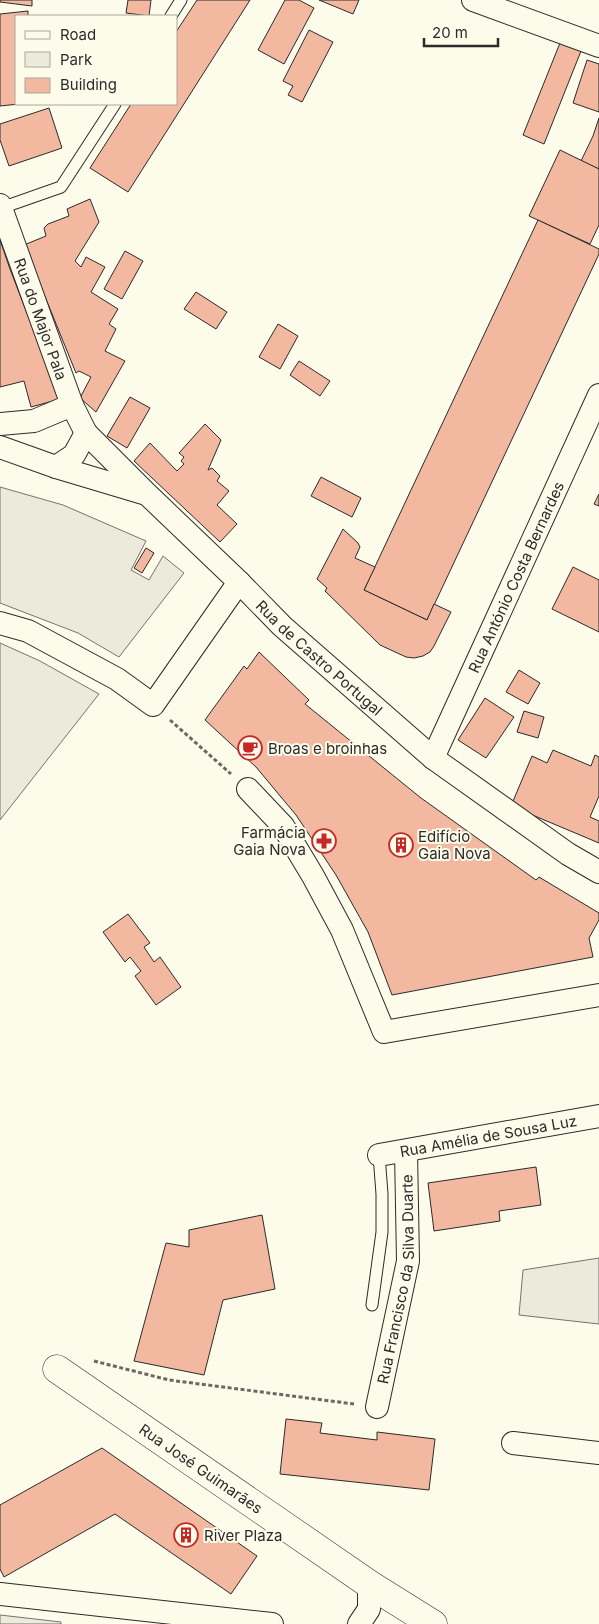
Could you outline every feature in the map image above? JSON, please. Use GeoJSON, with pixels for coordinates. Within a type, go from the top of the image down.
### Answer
{"type":"FeatureCollection","features":[{"type":"Feature","properties":{"kind":"street"},"geometry":{"type":"LineString","coordinates":[[473,0],[599,46]]}},
{"type":"Feature","properties":{"kind":"street","name":"Rua do Major Pala"},"geometry":{"type":"LineString","coordinates":[[0,206],[72,405]]}},
{"type":"Feature","properties":{"kind":"street","name":"Rua António Costa Bernardes"},"geometry":{"type":"LineString","coordinates":[[433,758],[599,395]]}},
{"type":"Feature","properties":{"kind":"street"},"geometry":{"type":"LineString","coordinates":[[0,424],[34,422],[72,405]]}},
{"type":"Feature","properties":{"kind":"street","name":"Rua de Castro Portugal"},"geometry":{"type":"LineString","coordinates":[[72,405],[86,433],[282,626],[433,758],[568,854],[599,872]]}},
{"type":"Feature","properties":{"kind":"street"},"geometry":{"type":"LineString","coordinates":[[56,467],[74,454],[86,433]]}},
{"type":"Feature","properties":{"kind":"street"},"geometry":{"type":"LineString","coordinates":[[0,448],[147,494]]}},
{"type":"Feature","properties":{"kind":"street"},"geometry":{"type":"LineString","coordinates":[[0,622],[28,631],[117,679],[153,705],[239,582]]}},
{"type":"Feature","properties":{"kind":"street"},"geometry":{"type":"LineString","coordinates":[[248,789],[283,826],[313,876],[342,930],[384,1032],[599,995]]}},
{"type":"Feature","properties":{"kind":"street","name":"Rua Amélia de Sousa Luz"},"geometry":{"type":"LineString","coordinates":[[378,1155],[599,1116]]}},
{"type":"Feature","properties":{"kind":"street","name":"Rua Francisco da Silva Duarte"},"geometry":{"type":"LineString","coordinates":[[376,1407],[408,1261],[406,1151]]}},
{"type":"Feature","properties":{"kind":"street","name":"Rua José Guimarães"},"geometry":{"type":"LineString","coordinates":[[57,1369],[369,1584],[432,1624]]}},
{"type":"Feature","properties":{"kind":"street"},"geometry":{"type":"LineString","coordinates":[[513,1443],[599,1453]]}},
{"type":"Feature","properties":{"kind":"street"},"geometry":{"type":"LineString","coordinates":[[359,1624],[369,1609],[369,1584]]}},
{"type":"Feature","properties":{"kind":"street"},"geometry":{"type":"LineString","coordinates":[[0,1594],[272,1624]]}},
{"type":"Feature","properties":{"kind":"lane"},"geometry":{"type":"LineString","coordinates":[[172,15],[181,0]]}},
{"type":"Feature","properties":{"kind":"lane"},"geometry":{"type":"LineString","coordinates":[[0,206],[61,187],[113,105]]}},
{"type":"Feature","properties":{"kind":"lane"},"geometry":{"type":"LineString","coordinates":[[372,1305],[382,1232],[382,1194],[378,1155]]}},
{"type":"Feature","properties":{"kind":"path"},"geometry":{"type":"LineString","coordinates":[[153,705],[248,789]]}},
{"type":"Feature","properties":{"kind":"path"},"geometry":{"type":"LineString","coordinates":[[93,1360],[169,1380],[376,1407]]}},
{"type":"Feature","properties":{"kind":"green space"},"geometry":{"type":"Polygon","coordinates":[[[0,487],[63,505],[146,541],[131,570],[149,580],[163,556],[184,573],[119,657],[78,633],[0,603],[0,487]]]}},
{"type":"Feature","properties":{"kind":"green space"},"geometry":{"type":"Polygon","coordinates":[[[0,643],[40,661],[99,694],[0,820],[0,643]]]}},
{"type":"Feature","properties":{"kind":"green space"},"geometry":{"type":"Polygon","coordinates":[[[0,1615],[61,1622],[61,1624],[0,1624],[0,1615]]]}},
{"type":"Feature","properties":{"kind":"shaded area"},"geometry":{"type":"Polygon","coordinates":[[[599,1258],[599,1324],[519,1315],[523,1270],[599,1258]]]}},
{"type":"Feature","properties":{"kind":"building"},"geometry":{"type":"Polygon","coordinates":[[[0,0],[32,0],[32,6],[0,2],[0,0]]]}},
{"type":"Feature","properties":{"kind":"building"},"geometry":{"type":"Polygon","coordinates":[[[128,0],[151,0],[149,15],[126,13],[128,0]]]}},
{"type":"Feature","properties":{"kind":"building"},"geometry":{"type":"Polygon","coordinates":[[[197,0],[250,0],[128,192],[90,168],[130,105],[178,105],[178,29],[197,0]]]}},
{"type":"Feature","properties":{"kind":"building"},"geometry":{"type":"Polygon","coordinates":[[[285,0],[299,0],[314,8],[284,64],[258,50],[285,0]]]}},
{"type":"Feature","properties":{"kind":"building"},"geometry":{"type":"Polygon","coordinates":[[[319,0],[359,0],[353,14],[319,0]]]}},
{"type":"Feature","properties":{"kind":"building"},"geometry":{"type":"Polygon","coordinates":[[[28,11],[28,15],[15,15],[15,104],[0,106],[0,14],[28,11]]]}},
{"type":"Feature","properties":{"kind":"building"},"geometry":{"type":"Polygon","coordinates":[[[309,30],[333,42],[302,102],[288,95],[293,86],[283,81],[309,30]]]}},
{"type":"Feature","properties":{"kind":"building"},"geometry":{"type":"Polygon","coordinates":[[[562,38],[583,46],[544,144],[523,135],[562,38]]]}},
{"type":"Feature","properties":{"kind":"building"},"geometry":{"type":"Polygon","coordinates":[[[587,60],[599,64],[599,112],[573,103],[587,60]]]}},
{"type":"Feature","properties":{"kind":"building"},"geometry":{"type":"Polygon","coordinates":[[[49,108],[62,148],[9,166],[0,140],[0,124],[49,108]]]}},
{"type":"Feature","properties":{"kind":"building"},"geometry":{"type":"Polygon","coordinates":[[[599,118],[599,169],[581,161],[599,118]]]}},
{"type":"Feature","properties":{"kind":"building"},"geometry":{"type":"Polygon","coordinates":[[[560,150],[599,169],[599,225],[590,244],[529,216],[560,150]]]}},
{"type":"Feature","properties":{"kind":"building"},"geometry":{"type":"Polygon","coordinates":[[[90,199],[99,222],[75,261],[81,267],[86,257],[105,267],[91,292],[118,309],[109,324],[116,329],[105,351],[125,361],[96,412],[80,398],[91,377],[79,371],[76,373],[24,245],[46,236],[44,228],[48,224],[69,216],[67,209],[90,199]]]}},
{"type":"Feature","properties":{"kind":"building"},"geometry":{"type":"Polygon","coordinates":[[[538,220],[599,249],[599,254],[427,620],[364,590],[538,220]]]}},
{"type":"Feature","properties":{"kind":"building"},"geometry":{"type":"Polygon","coordinates":[[[0,240],[60,399],[31,407],[24,381],[0,387],[0,240]]]}},
{"type":"Feature","properties":{"kind":"building"},"geometry":{"type":"Polygon","coordinates":[[[125,251],[143,261],[122,299],[104,289],[125,251]]]}},
{"type":"Feature","properties":{"kind":"building"},"geometry":{"type":"Polygon","coordinates":[[[196,292],[227,312],[216,329],[184,309],[196,292]]]}},
{"type":"Feature","properties":{"kind":"building"},"geometry":{"type":"Polygon","coordinates":[[[278,324],[298,336],[280,369],[259,357],[278,324]]]}},
{"type":"Feature","properties":{"kind":"building"},"geometry":{"type":"Polygon","coordinates":[[[299,361],[330,381],[320,396],[290,375],[299,361]]]}},
{"type":"Feature","properties":{"kind":"building"},"geometry":{"type":"Polygon","coordinates":[[[130,397],[150,408],[127,448],[107,436],[130,397]]]}},
{"type":"Feature","properties":{"kind":"building"},"geometry":{"type":"Polygon","coordinates":[[[205,424],[221,440],[208,470],[212,468],[220,476],[217,481],[229,491],[217,505],[237,524],[220,542],[134,461],[150,443],[177,471],[184,464],[181,461],[184,457],[179,453],[205,424]]]}},
{"type":"Feature","properties":{"kind":"building"},"geometry":{"type":"Polygon","coordinates":[[[321,477],[361,498],[352,517],[311,496],[321,477]]]}},
{"type":"Feature","properties":{"kind":"building"},"geometry":{"type":"Polygon","coordinates":[[[599,494],[599,506],[594,504],[599,494]]]}},
{"type":"Feature","properties":{"kind":"building"},"geometry":{"type":"Polygon","coordinates":[[[343,529],[360,547],[355,558],[375,567],[364,590],[427,620],[434,604],[451,612],[430,652],[414,658],[406,657],[380,645],[325,591],[327,588],[317,579],[343,529]]]}},
{"type":"Feature","properties":{"kind":"building"},"geometry":{"type":"Polygon","coordinates":[[[146,548],[154,553],[142,573],[134,568],[146,548]]]}},
{"type":"Feature","properties":{"kind":"building"},"geometry":{"type":"Polygon","coordinates":[[[573,567],[599,580],[599,632],[552,609],[573,567]]]}},
{"type":"Feature","properties":{"kind":"building","name":"Edifício Gaia Nova"},"geometry":{"type":"Polygon","coordinates":[[[259,652],[309,700],[305,704],[421,798],[536,880],[539,877],[599,913],[599,920],[589,938],[593,957],[392,995],[368,932],[336,875],[296,815],[256,767],[205,720],[244,666],[247,669],[259,652]]]}},
{"type":"Feature","properties":{"kind":"building"},"geometry":{"type":"Polygon","coordinates":[[[519,670],[540,683],[528,704],[506,692],[519,670]]]}},
{"type":"Feature","properties":{"kind":"building"},"geometry":{"type":"Polygon","coordinates":[[[485,698],[514,717],[486,758],[458,740],[485,698]]]}},
{"type":"Feature","properties":{"kind":"building"},"geometry":{"type":"Polygon","coordinates":[[[524,711],[544,717],[538,738],[517,732],[524,711]]]}},
{"type":"Feature","properties":{"kind":"building"},"geometry":{"type":"Polygon","coordinates":[[[553,750],[591,766],[595,755],[599,757],[599,796],[590,817],[599,821],[599,843],[511,806],[532,756],[547,763],[553,750]]]}},
{"type":"Feature","properties":{"kind":"building"},"geometry":{"type":"Polygon","coordinates":[[[128,914],[150,943],[144,947],[154,962],[160,957],[181,987],[156,1005],[135,976],[141,971],[130,957],[125,962],[103,932],[128,914]]]}},
{"type":"Feature","properties":{"kind":"building"},"geometry":{"type":"Polygon","coordinates":[[[536,1167],[541,1205],[499,1211],[500,1221],[434,1231],[428,1183],[536,1167]]]}},
{"type":"Feature","properties":{"kind":"building"},"geometry":{"type":"Polygon","coordinates":[[[262,1215],[275,1289],[223,1300],[204,1375],[134,1361],[166,1243],[189,1247],[189,1230],[262,1215]]]}},
{"type":"Feature","properties":{"kind":"building"},"geometry":{"type":"Polygon","coordinates":[[[286,1419],[322,1423],[320,1433],[377,1440],[377,1432],[435,1439],[429,1490],[280,1474],[286,1419]]]}},
{"type":"Feature","properties":{"kind":"building","name":"River Plaza"},"geometry":{"type":"Polygon","coordinates":[[[102,1448],[257,1556],[231,1594],[115,1514],[4,1577],[0,1569],[0,1505],[102,1448]]]}},
{"type":"Feature","properties":{"kind":"place","name":"Broas e broinhas"},"geometry":{"type":"Point","coordinates":[250,748]}},
{"type":"Feature","properties":{"kind":"place","name":"Farmácia Gaia Nova"},"geometry":{"type":"Point","coordinates":[324,841]}},
{"type":"Feature","properties":{"kind":"place","name":"Edifício Gaia Nova"},"geometry":{"type":"Point","coordinates":[401,845]}},
{"type":"Feature","properties":{"kind":"place","name":"River Plaza"},"geometry":{"type":"Point","coordinates":[186,1535]}}]}
